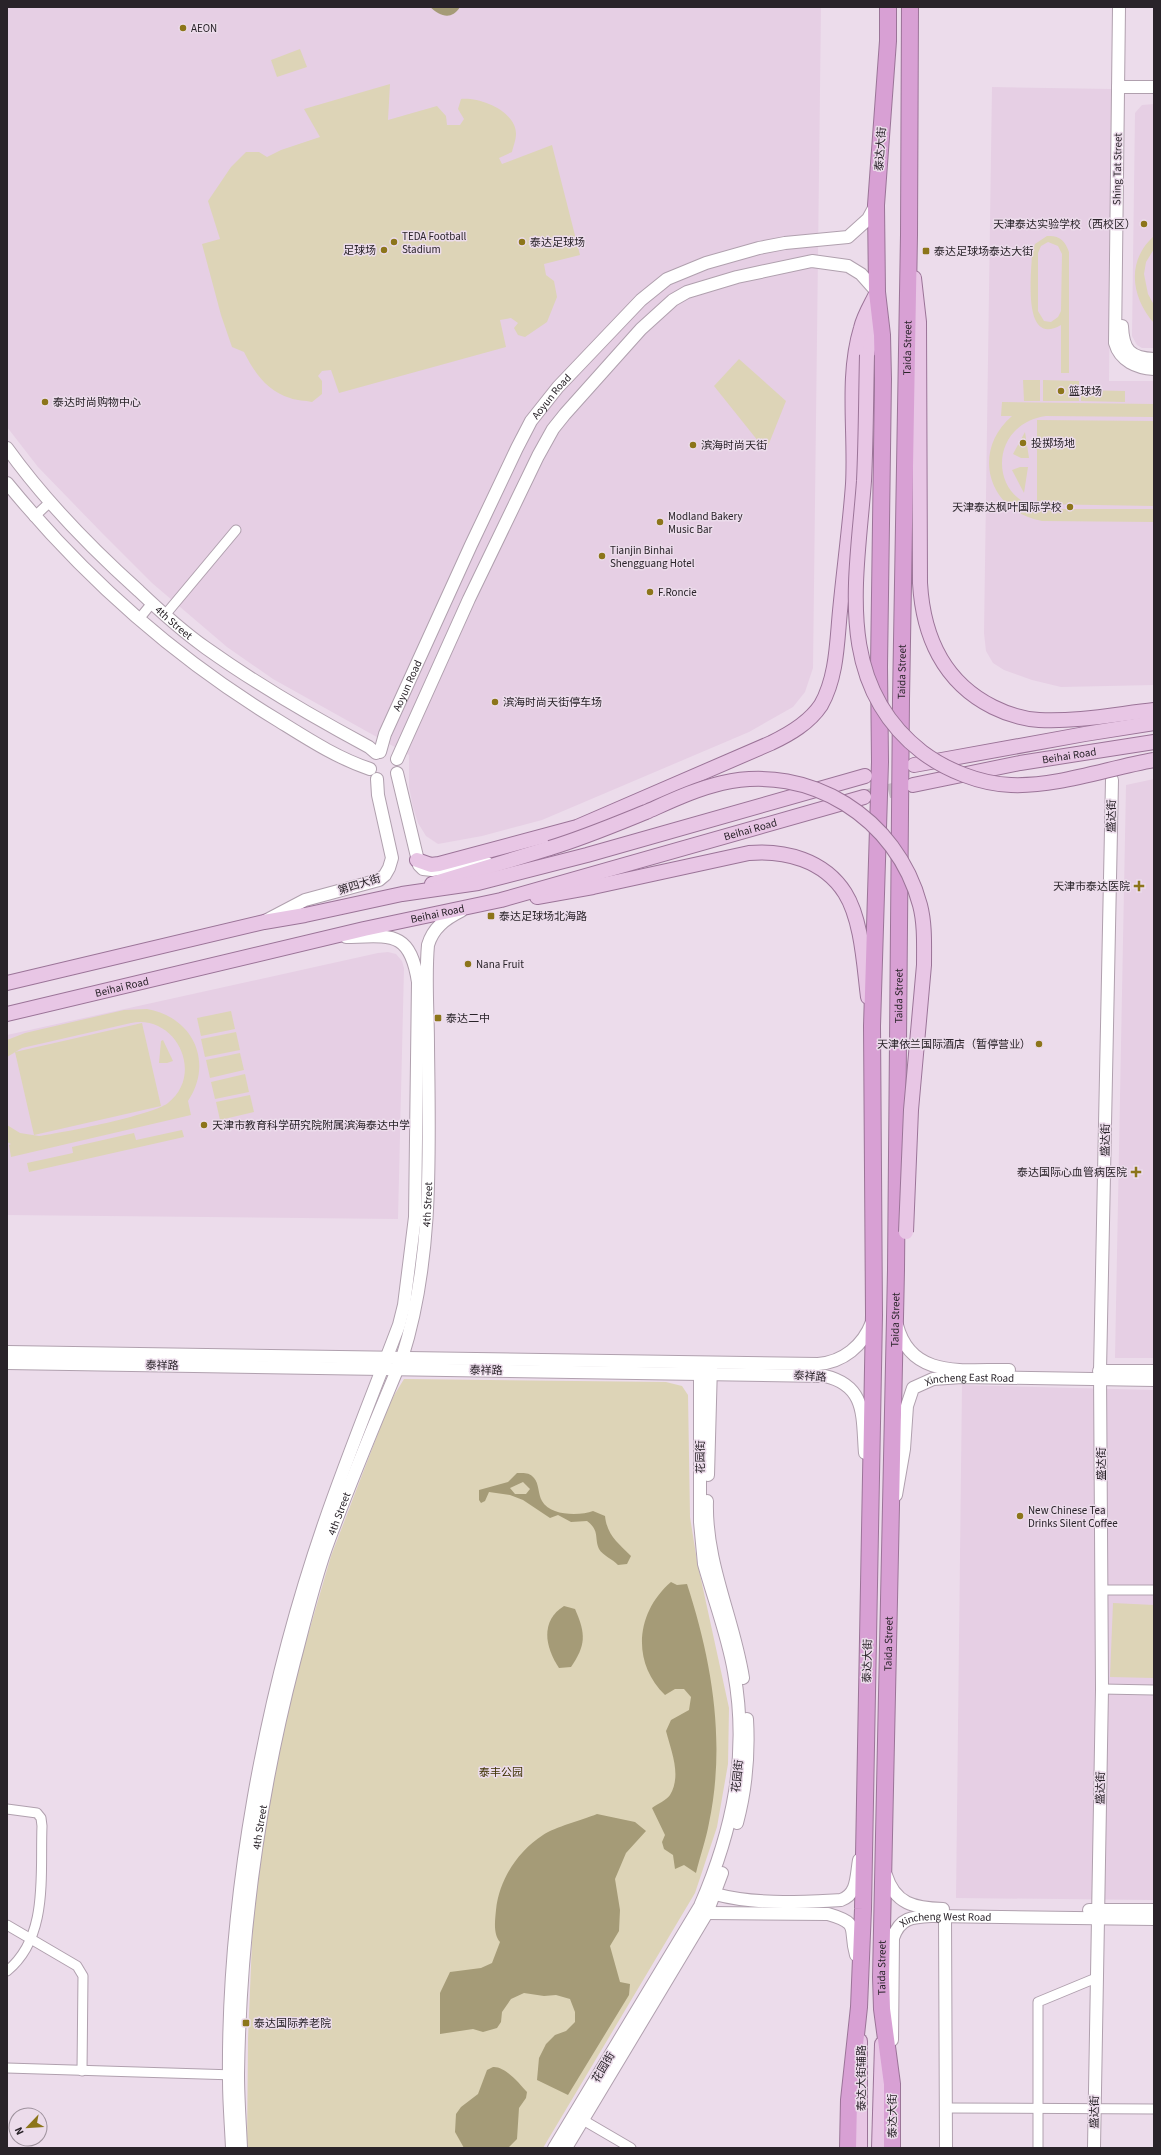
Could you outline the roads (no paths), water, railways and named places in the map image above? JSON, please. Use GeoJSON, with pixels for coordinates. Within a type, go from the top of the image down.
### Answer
{"type":"FeatureCollection","features":[{"type":"Feature","properties":{"kind":"highway","name":"泰达大街"},"geometry":{"type":"LineString","coordinates":[[877,292],[876,205],[888,41],[888,7]]}},
{"type":"Feature","properties":{"kind":"highway","name":"Taida Street"},"geometry":{"type":"LineString","coordinates":[[892,2084],[882,2009],[887,1666],[892,1512],[896,1270],[901,698],[909,235],[910,7]]}},
{"type":"Feature","properties":{"kind":"highway","name":"Taida Street"},"geometry":{"type":"LineString","coordinates":[[874,1315],[872,1026],[880,762],[879,666],[883,379],[882,335],[877,292]]}},
{"type":"Feature","properties":{"kind":"highway","name":"泰达大街"},"geometry":{"type":"LineString","coordinates":[[848,2148],[849,2100],[859,2007],[861,1967],[874,1315]]}},
{"type":"Feature","properties":{"kind":"highway","name":"泰达大街"},"geometry":{"type":"LineString","coordinates":[[892,2084],[892,2148]]}},
{"type":"Feature","properties":{"kind":"main road"},"geometry":{"type":"LineString","coordinates":[[909,235],[919,322],[920,595],[925,623],[935,651],[951,674],[970,693],[997,709],[1018,717],[1038,720],[1058,720],[1154,710]]}},
{"type":"Feature","properties":{"kind":"main road"},"geometry":{"type":"LineString","coordinates":[[877,292],[867,355],[865,463],[856,625],[861,660],[869,683],[890,720],[914,745],[943,766],[971,777],[1010,785],[1039,783],[1154,760]]}},
{"type":"Feature","properties":{"kind":"main road"},"geometry":{"type":"LineString","coordinates":[[417,860],[431,865],[439,864],[577,827],[771,743],[796,730],[814,714],[830,684],[837,639],[853,484],[854,368],[856,346],[861,326],[877,292]]}},
{"type":"Feature","properties":{"kind":"main road","name":"Beihai Road"},"geometry":{"type":"LineString","coordinates":[[914,765],[1154,723]]}},
{"type":"Feature","properties":{"kind":"main road","name":"Beihai Road"},"geometry":{"type":"LineString","coordinates":[[913,785],[1020,763],[1154,742]]}},
{"type":"Feature","properties":{"kind":"main road","name":"Beihai Road"},"geometry":{"type":"LineString","coordinates":[[7,984],[264,922],[305,916],[402,894],[478,883],[595,852],[865,776]]}},
{"type":"Feature","properties":{"kind":"main road"},"geometry":{"type":"LineString","coordinates":[[402,894],[596,833],[712,785],[735,780],[762,778],[797,783],[829,794],[860,812],[886,837],[906,866],[920,906],[924,942],[924,965],[911,1110],[906,1232],[896,1270]]}},
{"type":"Feature","properties":{"kind":"main road","name":"Beihai Road"},"geometry":{"type":"LineString","coordinates":[[7,1014],[331,937],[501,900],[864,797]]}},
{"type":"Feature","properties":{"kind":"main road"},"geometry":{"type":"LineString","coordinates":[[501,900],[538,897],[593,887],[748,853],[773,852],[797,857],[828,874],[845,893],[852,908],[859,937],[872,1026]]}},
{"type":"Feature","properties":{"kind":"main road","name":"泰达大街辅路"},"geometry":{"type":"LineString","coordinates":[[859,2007],[862,2064],[860,2148]]}},
{"type":"Feature","properties":{"kind":"main road","name":"泰达大街辅路"},"geometry":{"type":"LineString","coordinates":[[879,2148],[882,2009]]}},
{"type":"Feature","properties":{"kind":"street","name":"Shing Tat Street"},"geometry":{"type":"LineString","coordinates":[[1119,7],[1121,87],[1122,319],[1124,353]]}},
{"type":"Feature","properties":{"kind":"street","name":"Shing Tat Street"},"geometry":{"type":"LineString","coordinates":[[1121,87],[1125,7]]}},
{"type":"Feature","properties":{"kind":"street"},"geometry":{"type":"LineString","coordinates":[[1121,87],[1154,87]]}},
{"type":"Feature","properties":{"kind":"street","name":"Aoyun Road"},"geometry":{"type":"LineString","coordinates":[[378,752],[471,545],[517,448],[539,410],[558,387],[641,300],[667,279],[706,263],[759,248],[785,243],[821,241],[848,237],[868,219],[876,205]]}},
{"type":"Feature","properties":{"kind":"street","name":"Aoyun Road"},"geometry":{"type":"LineString","coordinates":[[397,759],[469,599],[538,456],[553,429],[641,329],[673,300],[687,292],[737,276],[805,262],[812,261],[848,266],[861,274],[877,292]]}},
{"type":"Feature","properties":{"kind":"street"},"geometry":{"type":"LineString","coordinates":[[1124,353],[1142,358],[1154,359]]}},
{"type":"Feature","properties":{"kind":"street"},"geometry":{"type":"LineString","coordinates":[[1124,353],[1134,365],[1154,369]]}},
{"type":"Feature","properties":{"kind":"street","name":"4th Street"},"geometry":{"type":"LineString","coordinates":[[9,455],[90,546],[165,615],[205,647],[303,711],[378,752]]}},
{"type":"Feature","properties":{"kind":"street","name":"4th Street"},"geometry":{"type":"LineString","coordinates":[[7,483],[34,517],[96,581],[138,619],[207,674],[266,714],[324,748],[370,769]]}},
{"type":"Feature","properties":{"kind":"street"},"geometry":{"type":"LineString","coordinates":[[34,517],[50,502]]}},
{"type":"Feature","properties":{"kind":"street"},"geometry":{"type":"LineString","coordinates":[[165,615],[236,530]]}},
{"type":"Feature","properties":{"kind":"street"},"geometry":{"type":"LineString","coordinates":[[138,619],[152,603]]}},
{"type":"Feature","properties":{"kind":"street"},"geometry":{"type":"LineString","coordinates":[[397,773],[386,781],[378,779],[370,769],[370,760],[378,752],[390,753],[397,759],[397,773],[417,860],[423,868],[432,870],[510,859]]}},
{"type":"Feature","properties":{"kind":"street","name":"第四大街"},"geometry":{"type":"LineString","coordinates":[[264,922],[305,900],[379,880],[385,875],[392,858],[378,796],[378,779]]}},
{"type":"Feature","properties":{"kind":"street","name":"盛达街"},"geometry":{"type":"LineString","coordinates":[[1094,2148],[1102,1689],[1100,1375],[1112,780]]}},
{"type":"Feature","properties":{"kind":"street","name":"4th Street"},"geometry":{"type":"LineString","coordinates":[[241,2148],[233,2075],[251,1875],[277,1729],[313,1591],[326,1548],[400,1364],[410,1329],[422,1260],[428,1194],[428,946],[431,935],[442,922],[473,906]]}},
{"type":"Feature","properties":{"kind":"street","name":"4th Street"},"geometry":{"type":"LineString","coordinates":[[232,2148],[233,2075],[231,2001],[236,1929],[249,1828],[267,1733],[283,1662],[324,1524],[399,1325],[404,1305],[415,1217],[418,982],[412,953],[395,939],[380,936],[331,937]]}},
{"type":"Feature","properties":{"kind":"street","name":"泰祥路"},"geometry":{"type":"LineString","coordinates":[[7,1363],[400,1364],[705,1367],[828,1363],[846,1355],[859,1345],[866,1336],[874,1315]]}},
{"type":"Feature","properties":{"kind":"street","name":"Xincheng East Road"},"geometry":{"type":"LineString","coordinates":[[895,1316],[901,1337],[910,1352],[925,1363],[935,1367],[1100,1375],[1154,1380]]}},
{"type":"Feature","properties":{"kind":"street","name":"泰祥路"},"geometry":{"type":"LineString","coordinates":[[7,1352],[385,1364]]}},
{"type":"Feature","properties":{"kind":"street","name":"泰祥路"},"geometry":{"type":"LineString","coordinates":[[705,1367],[820,1375],[834,1378],[847,1386],[861,1403],[870,1496]]}},
{"type":"Feature","properties":{"kind":"street","name":"花园街"},"geometry":{"type":"LineString","coordinates":[[566,2148],[707,1913],[731,1849],[742,1803],[748,1748],[743,1677],[739,1653],[713,1563],[707,1507],[705,1367]]}},
{"type":"Feature","properties":{"kind":"street","name":"花园街"},"geometry":{"type":"LineString","coordinates":[[554,2148],[700,1906],[717,1867],[731,1817],[736,1786],[740,1715],[734,1672],[704,1564],[702,1550],[699,1498],[705,1367]]}},
{"type":"Feature","properties":{"kind":"street","name":"Xincheng East Road"},"geometry":{"type":"LineString","coordinates":[[892,1512],[902,1469],[906,1406],[913,1388],[923,1382],[933,1379],[1100,1375],[1154,1371]]}},
{"type":"Feature","properties":{"kind":"street"},"geometry":{"type":"LineString","coordinates":[[1102,1590],[1154,1590]]}},
{"type":"Feature","properties":{"kind":"street"},"geometry":{"type":"LineString","coordinates":[[1102,1689],[1154,1690]]}},
{"type":"Feature","properties":{"kind":"street"},"geometry":{"type":"LineString","coordinates":[[7,1809],[37,1813],[41,1818],[38,1916],[32,1939],[18,1960],[7,1972]]}},
{"type":"Feature","properties":{"kind":"street"},"geometry":{"type":"LineString","coordinates":[[715,1894],[736,1900],[800,1902],[826,1901],[847,1898],[854,1890],[863,1839]]}},
{"type":"Feature","properties":{"kind":"street","name":"Xincheng West Road"},"geometry":{"type":"LineString","coordinates":[[884,1870],[890,1888],[898,1898],[909,1904],[920,1907],[1154,1919]]}},
{"type":"Feature","properties":{"kind":"street","name":"Xincheng West Road"},"geometry":{"type":"LineString","coordinates":[[892,2084],[893,1938],[896,1927],[905,1920],[916,1917],[945,1916],[1098,1915],[1154,1910]]}},
{"type":"Feature","properties":{"kind":"street"},"geometry":{"type":"LineString","coordinates":[[707,1913],[822,1913],[840,1918],[852,1926],[856,1953],[861,1967]]}},
{"type":"Feature","properties":{"kind":"street"},"geometry":{"type":"LineString","coordinates":[[945,1916],[946,2148]]}},
{"type":"Feature","properties":{"kind":"street"},"geometry":{"type":"LineString","coordinates":[[7,1925],[32,1939],[81,1971],[83,1976],[82,2071]]}},
{"type":"Feature","properties":{"kind":"street"},"geometry":{"type":"LineString","coordinates":[[1038,2148],[1038,2002],[1096,1978]]}},
{"type":"Feature","properties":{"kind":"street"},"geometry":{"type":"LineString","coordinates":[[7,2068],[233,2075]]}},
{"type":"Feature","properties":{"kind":"street"},"geometry":{"type":"LineString","coordinates":[[947,2108],[1154,2109]]}},
{"type":"Feature","properties":{"kind":"street"},"geometry":{"type":"LineString","coordinates":[[583,2120],[631,2148]]}},
{"type":"Feature","properties":{"kind":"tunnel"},"geometry":{"type":"LineString","coordinates":[[868,796],[910,786]]}},
{"type":"Feature","properties":{"kind":"place","name":"AEON"},"geometry":{"type":"Point","coordinates":[183,28]}},
{"type":"Feature","properties":{"kind":"place","name":"天津泰达实验学校（西校区）"},"geometry":{"type":"Point","coordinates":[1144,224]}},
{"type":"Feature","properties":{"kind":"place","name":"TEDA Football Stadium"},"geometry":{"type":"Point","coordinates":[394,242]}},
{"type":"Feature","properties":{"kind":"place","name":"泰达足球场"},"geometry":{"type":"Point","coordinates":[522,242]}},
{"type":"Feature","properties":{"kind":"place","name":"足球场"},"geometry":{"type":"Point","coordinates":[384,250]}},
{"type":"Feature","properties":{"kind":"place","name":"泰达足球场泰达大街"},"geometry":{"type":"Point","coordinates":[926,251]}},
{"type":"Feature","properties":{"kind":"place","name":"篮球场"},"geometry":{"type":"Point","coordinates":[1061,391]}},
{"type":"Feature","properties":{"kind":"place","name":"泰达时尚购物中心"},"geometry":{"type":"Point","coordinates":[45,402]}},
{"type":"Feature","properties":{"kind":"place","name":"投掷场地"},"geometry":{"type":"Point","coordinates":[1023,443]}},
{"type":"Feature","properties":{"kind":"place","name":"滨海时尚天街"},"geometry":{"type":"Point","coordinates":[693,445]}},
{"type":"Feature","properties":{"kind":"place","name":"天津泰达枫叶国际学校"},"geometry":{"type":"Point","coordinates":[1070,507]}},
{"type":"Feature","properties":{"kind":"place","name":"Modland Bakery Music Bar"},"geometry":{"type":"Point","coordinates":[660,522]}},
{"type":"Feature","properties":{"kind":"place","name":"Tianjin Binhai Shengguang Hotel"},"geometry":{"type":"Point","coordinates":[602,556]}},
{"type":"Feature","properties":{"kind":"place","name":"F.Roncie"},"geometry":{"type":"Point","coordinates":[650,592]}},
{"type":"Feature","properties":{"kind":"place","name":"滨海时尚天街停车场"},"geometry":{"type":"Point","coordinates":[495,702]}},
{"type":"Feature","properties":{"kind":"place","name":"天津市泰达医院"},"geometry":{"type":"Point","coordinates":[1139,886]}},
{"type":"Feature","properties":{"kind":"place","name":"泰达足球场北海路"},"geometry":{"type":"Point","coordinates":[491,916]}},
{"type":"Feature","properties":{"kind":"place","name":"Nana Fruit"},"geometry":{"type":"Point","coordinates":[468,964]}},
{"type":"Feature","properties":{"kind":"place","name":"泰达二中"},"geometry":{"type":"Point","coordinates":[438,1018]}},
{"type":"Feature","properties":{"kind":"place","name":"天津依兰国际酒店（暂停营业）"},"geometry":{"type":"Point","coordinates":[1039,1044]}},
{"type":"Feature","properties":{"kind":"place","name":"天津市教育科学研究院附属滨海泰达中学"},"geometry":{"type":"Point","coordinates":[204,1125]}},
{"type":"Feature","properties":{"kind":"place","name":"泰达国际心血管病医院"},"geometry":{"type":"Point","coordinates":[1136,1172]}},
{"type":"Feature","properties":{"kind":"place","name":"New Chinese Tea Drinks Silent Coffee"},"geometry":{"type":"Point","coordinates":[1020,1516]}},
{"type":"Feature","properties":{"kind":"place","name":"泰达国际养老院"},"geometry":{"type":"Point","coordinates":[246,2023]}},
{"type":"Feature","properties":{"kind":"park label","name":"泰丰公园"},"geometry":{"type":"Point","coordinates":[501,1772]}}]}
